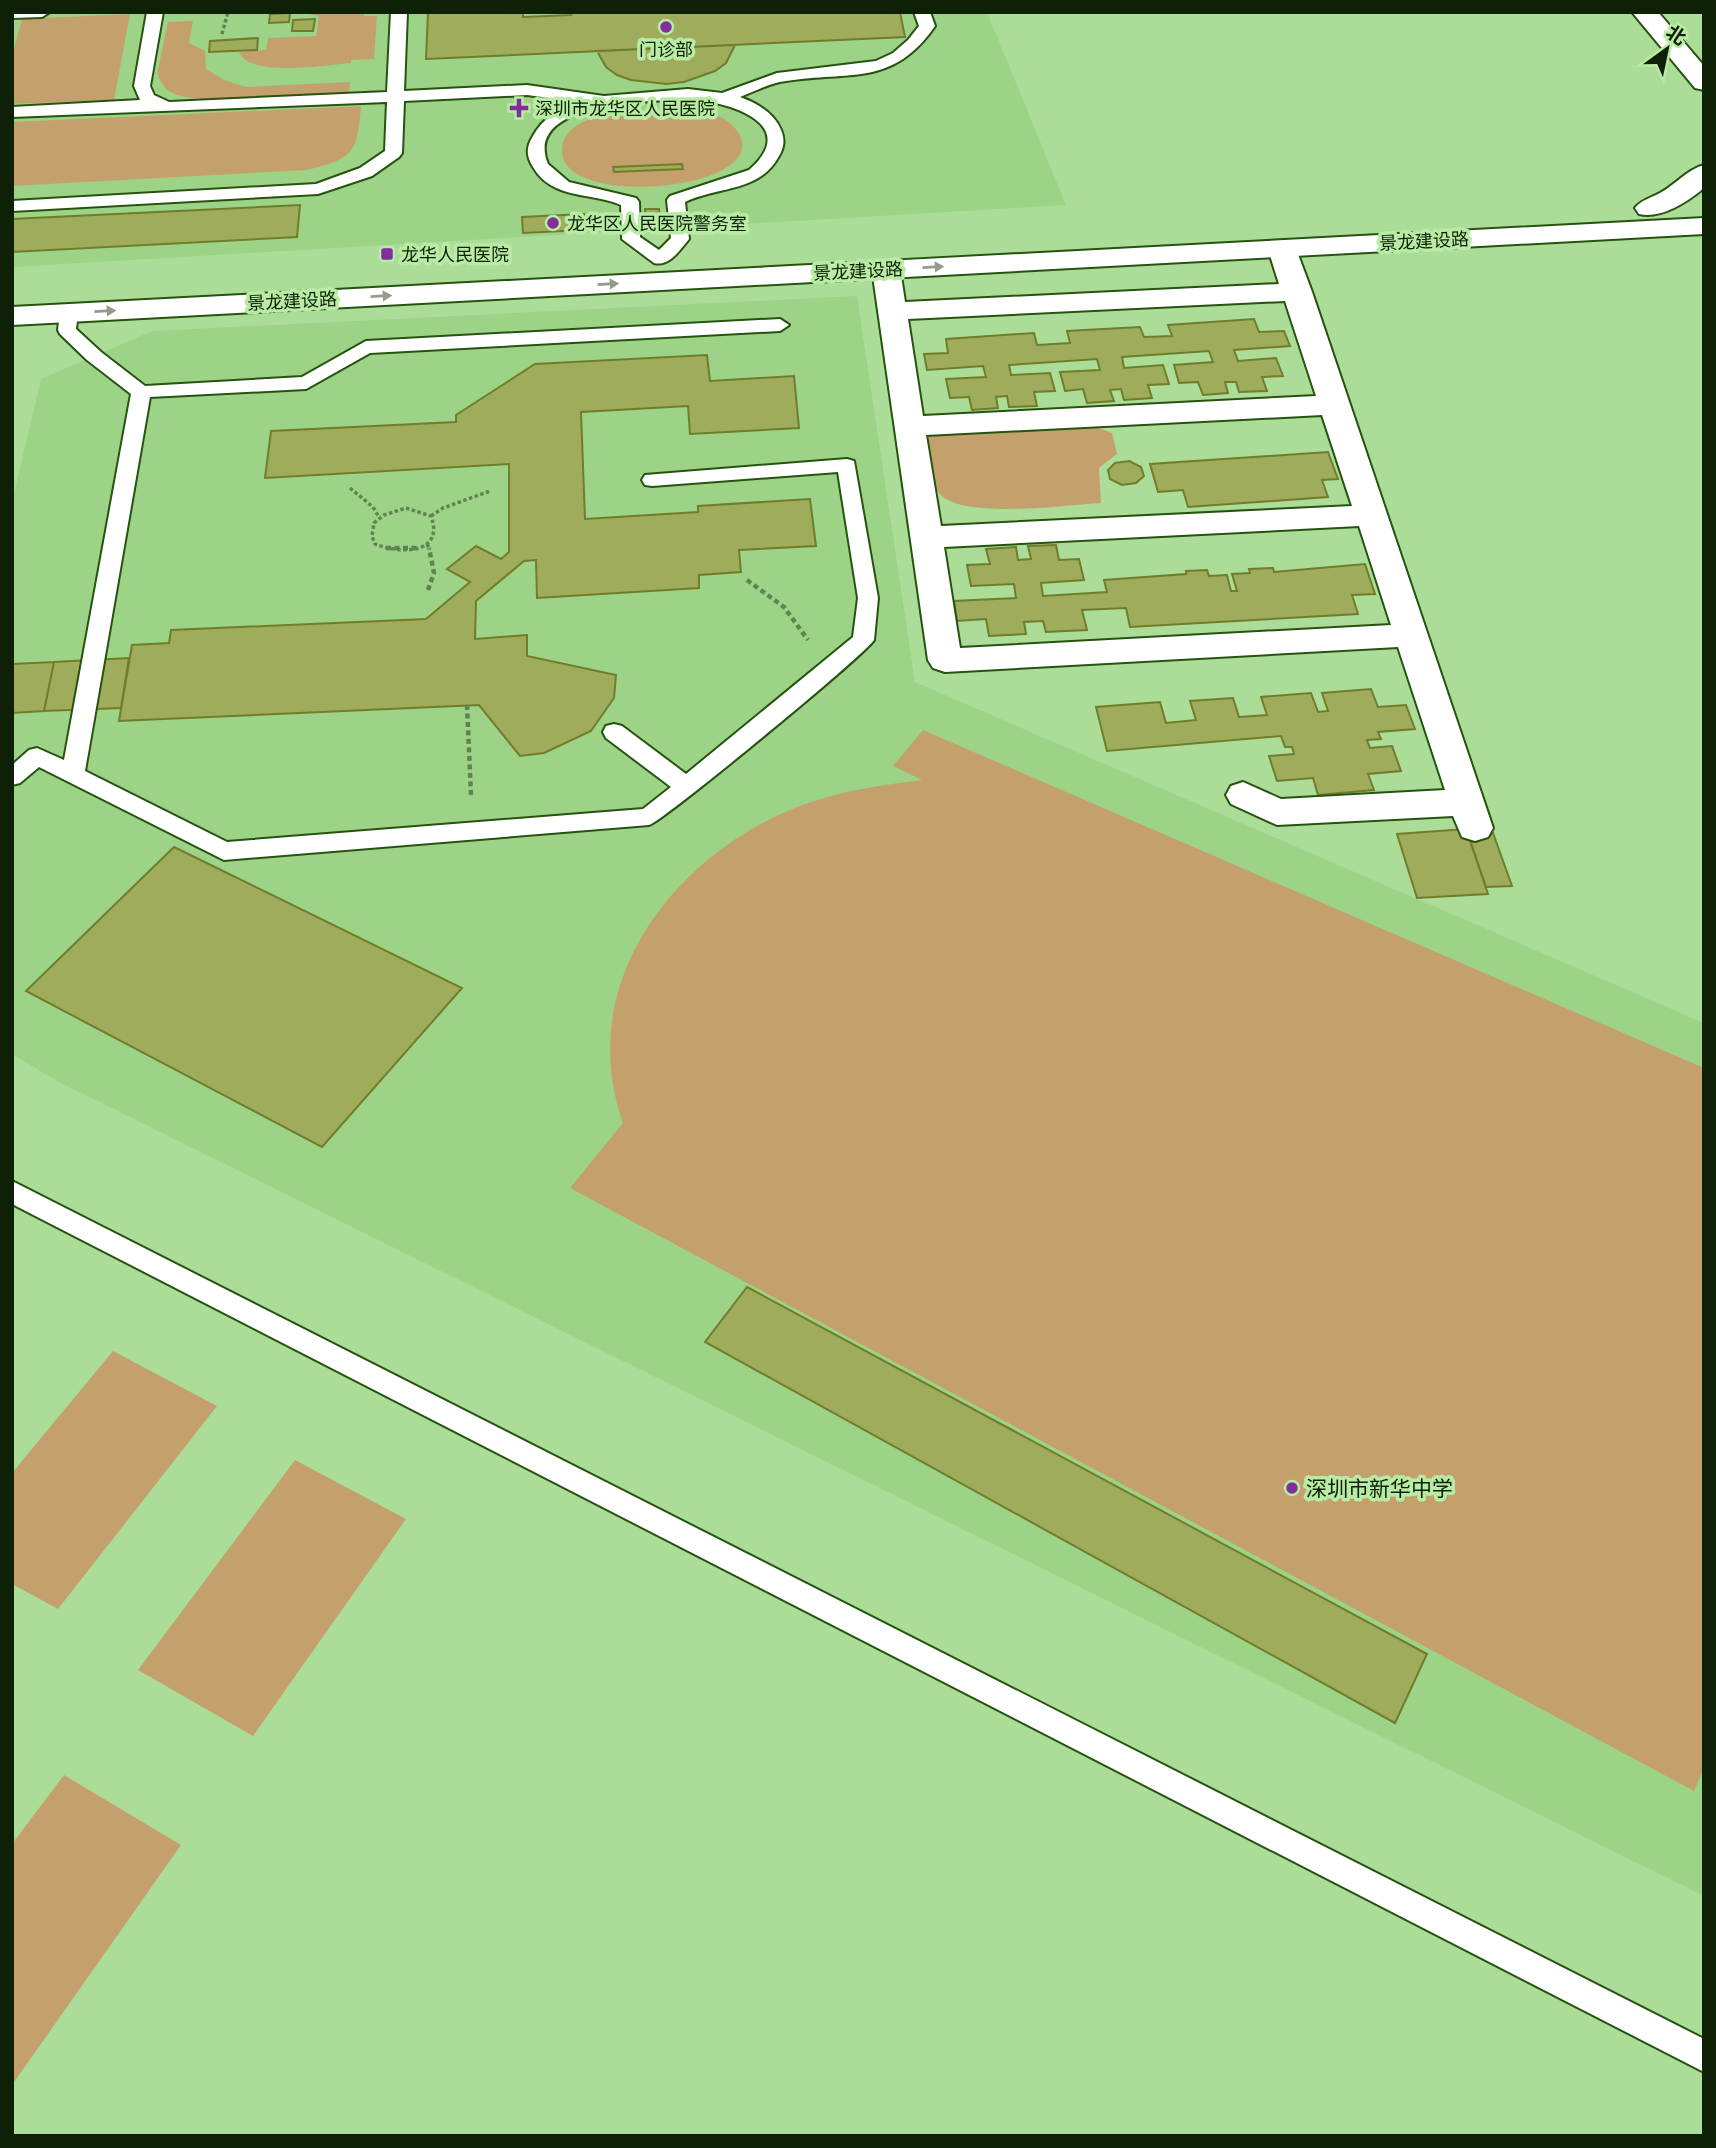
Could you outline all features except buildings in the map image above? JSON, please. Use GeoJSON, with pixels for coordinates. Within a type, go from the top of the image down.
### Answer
{"type":"FeatureCollection","features":[{"type":"Feature","properties":{"kind":"main road"},"geometry":{"type":"LineString","coordinates":[[1644,12],[1704,82]]}},
{"type":"Feature","properties":{"kind":"main road"},"geometry":{"type":"LineString","coordinates":[[1704,173],[1689,188],[1669,200],[1656,218],[1704,236]]}},
{"type":"Feature","properties":{"kind":"main road","name":"景龙建设路"},"geometry":{"type":"LineString","coordinates":[[12,316],[1282,249],[1656,218],[1704,205]]}},
{"type":"Feature","properties":{"kind":"main road","name":"景龙建设路"},"geometry":{"type":"LineString","coordinates":[[12,293],[660,259],[1656,218],[1704,226]]}},
{"type":"Feature","properties":{"kind":"main road"},"geometry":{"type":"LineString","coordinates":[[1243,796],[1278,812],[1471,815],[1282,249]]}},
{"type":"Feature","properties":{"kind":"main road"},"geometry":{"type":"LineString","coordinates":[[886,270],[945,660],[1411,635]]}},
{"type":"Feature","properties":{"kind":"main road"},"geometry":{"type":"LineString","coordinates":[[893,311],[1298,292]]}},
{"type":"Feature","properties":{"kind":"main road"},"geometry":{"type":"LineString","coordinates":[[910,426],[1336,405]]}},
{"type":"Feature","properties":{"kind":"main road"},"geometry":{"type":"LineString","coordinates":[[926,537],[1372,515]]}},
{"type":"Feature","properties":{"kind":"lane"},"geometry":{"type":"LineString","coordinates":[[12,13],[42,12]]}},
{"type":"Feature","properties":{"kind":"lane"},"geometry":{"type":"LineString","coordinates":[[155,12],[142,86],[147,98],[167,107],[527,90],[606,100],[688,94],[739,102],[764,117],[772,127],[775,149],[757,172],[742,181],[688,192],[676,200],[680,239],[660,259],[631,239],[630,202],[620,197],[591,195],[571,189],[555,181],[543,170],[537,158],[536,146],[541,134],[552,122],[566,112],[606,100]]}},
{"type":"Feature","properties":{"kind":"lane"},"geometry":{"type":"LineString","coordinates":[[12,206],[318,189],[366,172],[393,153],[399,12]]}},
{"type":"Feature","properties":{"kind":"lane"},"geometry":{"type":"LineString","coordinates":[[723,98],[783,76],[866,71],[894,58],[920,38],[927,26],[922,12]]}},
{"type":"Feature","properties":{"kind":"lane"},"geometry":{"type":"LineString","coordinates":[[12,112],[160,104]]}},
{"type":"Feature","properties":{"kind":"lane"},"geometry":{"type":"LineString","coordinates":[[69,313],[67,330],[94,356],[141,392],[306,383],[366,347],[780,325]]}},
{"type":"Feature","properties":{"kind":"lane"},"geometry":{"type":"LineString","coordinates":[[73,774],[141,392]]}},
{"type":"Feature","properties":{"kind":"lane"},"geometry":{"type":"LineString","coordinates":[[12,777],[37,756],[224,851],[649,817],[863,640],[868,598],[846,465],[652,480]]}},
{"type":"Feature","properties":{"kind":"lane"},"geometry":{"type":"LineString","coordinates":[[614,733],[687,787]]}},
{"type":"Feature","properties":{"kind":"lane"},"geometry":{"type":"LineString","coordinates":[[12,1192],[1704,2056]]}},
{"type":"Feature","properties":{"kind":"path"},"geometry":{"type":"LineString","coordinates":[[222,34],[228,12]]}},
{"type":"Feature","properties":{"kind":"path"},"geometry":{"type":"LineString","coordinates":[[350,488],[373,507],[379,517]]}},
{"type":"Feature","properties":{"kind":"path"},"geometry":{"type":"LineString","coordinates":[[431,516],[443,508],[491,491]]}},
{"type":"Feature","properties":{"kind":"path"},"geometry":{"type":"LineString","coordinates":[[406,508],[420,510],[431,516],[436,525],[435,535],[427,544],[414,550],[400,552],[375,544],[371,535],[372,526],[379,517],[406,508]]}},
{"type":"Feature","properties":{"kind":"path"},"geometry":{"type":"LineString","coordinates":[[427,544],[435,560],[433,582],[428,590]]}},
{"type":"Feature","properties":{"kind":"path"},"geometry":{"type":"LineString","coordinates":[[747,580],[784,607],[829,668]]}},
{"type":"Feature","properties":{"kind":"path"},"geometry":{"type":"LineString","coordinates":[[467,705],[472,831]]}},
{"type":"Feature","properties":{"kind":"shaded area","name":"深圳市龙华区人民医院"},"geometry":{"type":"Polygon","coordinates":[[[12,12],[987,12],[1066,205],[12,267],[12,12]]]}},
{"type":"Feature","properties":{"kind":"shaded area"},"geometry":{"type":"Polygon","coordinates":[[[297,12],[364,12],[364,16],[377,16],[374,59],[290,68],[257,65],[246,60],[239,52],[266,50],[268,38],[316,36],[319,16],[297,12]]]}},
{"type":"Feature","properties":{"kind":"shaded area"},"geometry":{"type":"Polygon","coordinates":[[[130,14],[114,100],[12,104],[12,56],[22,19],[130,14]]]}},
{"type":"Feature","properties":{"kind":"shaded area"},"geometry":{"type":"Polygon","coordinates":[[[193,21],[189,43],[205,51],[206,69],[224,80],[246,87],[350,82],[349,93],[228,100],[183,96],[169,91],[157,74],[168,22],[193,21]]]}},
{"type":"Feature","properties":{"kind":"shaded area"},"geometry":{"type":"Polygon","coordinates":[[[361,106],[358,134],[350,151],[335,162],[307,170],[12,186],[12,122],[361,106]]]}},
{"type":"Feature","properties":{"kind":"shaded area"},"geometry":{"type":"Polygon","coordinates":[[[670,110],[707,113],[725,119],[738,132],[741,152],[726,168],[697,180],[662,186],[625,186],[592,180],[569,168],[562,148],[567,135],[577,126],[607,115],[670,110]]]}},
{"type":"Feature","properties":{"kind":"shaded area","name":"深圳市新华中学"},"geometry":{"type":"Polygon","coordinates":[[[857,296],[915,682],[1704,1023],[1704,1896],[55,1080],[12,1054],[12,502],[41,379],[152,331],[857,296]]]}},
{"type":"Feature","properties":{"kind":"shaded area"},"geometry":{"type":"Polygon","coordinates":[[[1083,422],[1112,433],[1117,454],[1099,468],[1101,503],[990,509],[951,501],[939,493],[933,474],[928,435],[930,430],[1083,422]]]}},
{"type":"Feature","properties":{"kind":"shaded area"},"geometry":{"type":"Polygon","coordinates":[[[923,730],[1704,1068],[1704,1768],[1694,1791],[570,1188],[623,1123],[612,1074],[611,1026],[622,981],[641,939],[668,900],[701,866],[740,836],[783,813],[834,795],[922,780],[893,766],[923,730]]]}},
{"type":"Feature","properties":{"kind":"shaded area"},"geometry":{"type":"Polygon","coordinates":[[[113,1351],[217,1406],[58,1609],[12,1584],[12,1473],[113,1351]]]}},
{"type":"Feature","properties":{"kind":"shaded area"},"geometry":{"type":"Polygon","coordinates":[[[295,1460],[406,1519],[253,1736],[138,1670],[295,1460]]]}},
{"type":"Feature","properties":{"kind":"shaded area"},"geometry":{"type":"Polygon","coordinates":[[[64,1775],[181,1845],[12,2085],[12,1844],[64,1775]]]}},
{"type":"Feature","properties":{"kind":"place","name":"门诊部"},"geometry":{"type":"Point","coordinates":[666,27]}},
{"type":"Feature","properties":{"kind":"place","name":"深圳市龙华区人民医院"},"geometry":{"type":"Point","coordinates":[519,108]}},
{"type":"Feature","properties":{"kind":"place","name":"龙华区人民医院警务室"},"geometry":{"type":"Point","coordinates":[553,223]}},
{"type":"Feature","properties":{"kind":"place","name":"龙华人民医院"},"geometry":{"type":"Point","coordinates":[387,254]}},
{"type":"Feature","properties":{"kind":"place","name":"深圳市新华中学"},"geometry":{"type":"Point","coordinates":[1292,1488]}}]}
